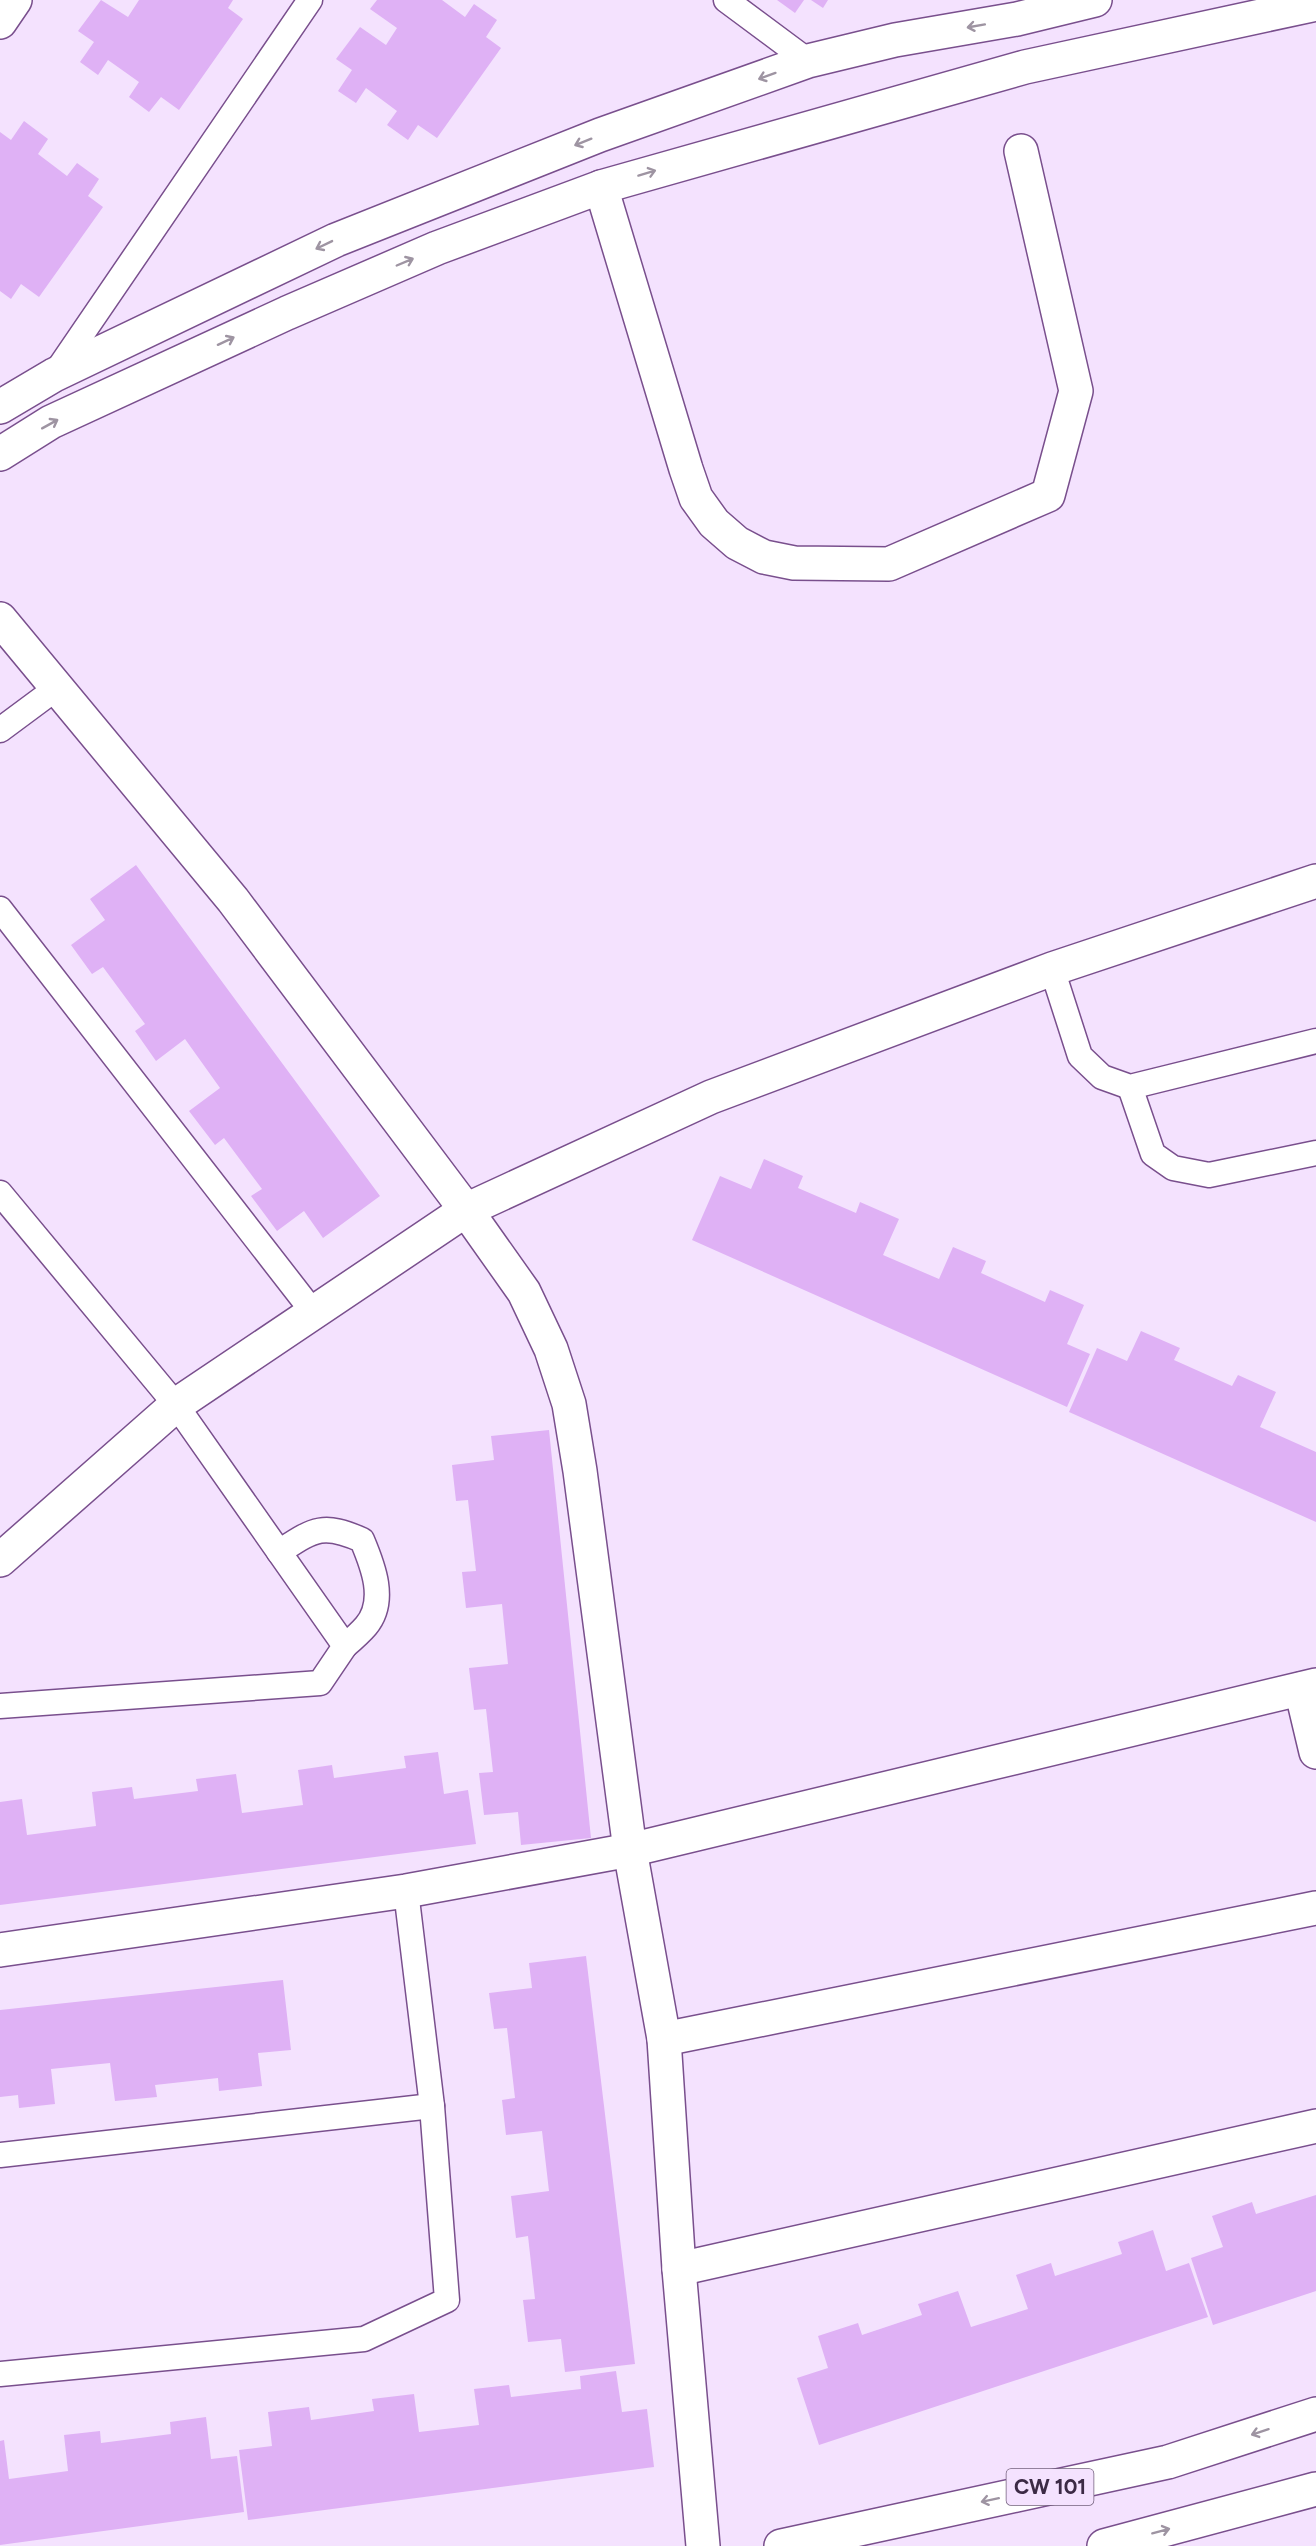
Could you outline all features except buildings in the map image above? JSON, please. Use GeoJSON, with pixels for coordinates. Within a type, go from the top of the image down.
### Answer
{"type":"FeatureCollection","features":[{"type":"Feature","properties":{"kind":"street"},"geometry":{"type":"LineString","coordinates":[[0,22],[15,0]]}},
{"type":"Feature","properties":{"kind":"street"},"geometry":{"type":"LineString","coordinates":[[0,406],[54,375],[336,240],[600,135],[808,61],[1015,9],[1095,0]]}},
{"type":"Feature","properties":{"kind":"street"},"geometry":{"type":"LineString","coordinates":[[0,454],[51,422],[287,313],[437,248],[600,187],[1025,67],[1316,4]]}},
{"type":"Feature","properties":{"kind":"street"},"geometry":{"type":"LineString","coordinates":[[1015,9],[1025,67]]}},
{"type":"Feature","properties":{"kind":"street"},"geometry":{"type":"LineString","coordinates":[[600,187],[686,469],[696,498],[714,523],[737,543],[764,557],[794,563],[889,564],[1048,495],[1076,391],[1021,151]]}},
{"type":"Feature","properties":{"kind":"street"},"geometry":{"type":"LineString","coordinates":[[0,619],[233,900],[466,1210],[524,1292],[551,1349],[569,1404],[582,1483],[630,1850],[664,2039],[679,2269],[703,2546]]}},
{"type":"Feature","properties":{"kind":"street"},"geometry":{"type":"LineString","coordinates":[[0,1560],[176,1405],[466,1210],[711,1096],[1052,969],[1316,881]]}},
{"type":"Feature","properties":{"kind":"street"},"geometry":{"type":"LineString","coordinates":[[0,1950],[406,1891],[630,1850],[1309,1687],[1316,1752]]}},
{"type":"Feature","properties":{"kind":"street"},"geometry":{"type":"LineString","coordinates":[[664,2039],[1316,1908]]}},
{"type":"Feature","properties":{"kind":"street"},"geometry":{"type":"LineString","coordinates":[[679,2269],[1316,2126]]}},
{"type":"Feature","properties":{"kind":"street","name":"CW 101"},"geometry":{"type":"LineString","coordinates":[[780,2546],[1167,2462],[1316,2414]]}},
{"type":"Feature","properties":{"kind":"street"},"geometry":{"type":"LineString","coordinates":[[1104,2546],[1316,2489]]}},
{"type":"Feature","properties":{"kind":"lane"},"geometry":{"type":"LineString","coordinates":[[54,375],[310,0]]}},
{"type":"Feature","properties":{"kind":"lane"},"geometry":{"type":"LineString","coordinates":[[726,0],[808,61]]}},
{"type":"Feature","properties":{"kind":"lane"},"geometry":{"type":"LineString","coordinates":[[0,730],[58,687]]}},
{"type":"Feature","properties":{"kind":"lane"},"geometry":{"type":"LineString","coordinates":[[0,909],[313,1312]]}},
{"type":"Feature","properties":{"kind":"lane"},"geometry":{"type":"LineString","coordinates":[[1052,969],[1080,1056],[1102,1077],[1131,1087],[1316,1041]]}},
{"type":"Feature","properties":{"kind":"lane"},"geometry":{"type":"LineString","coordinates":[[1131,1087],[1153,1154],[1173,1168],[1209,1175],[1316,1153]]}},
{"type":"Feature","properties":{"kind":"lane"},"geometry":{"type":"LineString","coordinates":[[0,1193],[176,1405],[345,1646]]}},
{"type":"Feature","properties":{"kind":"lane"},"geometry":{"type":"LineString","coordinates":[[0,1706],[320,1683],[345,1646],[367,1625],[377,1605],[375,1569],[362,1539],[341,1530],[311,1532],[279,1552]]}},
{"type":"Feature","properties":{"kind":"lane"},"geometry":{"type":"LineString","coordinates":[[0,2374],[364,2340],[447,2300],[432,2106],[406,1891]]}},
{"type":"Feature","properties":{"kind":"lane"},"geometry":{"type":"LineString","coordinates":[[0,2155],[432,2106]]}}]}
